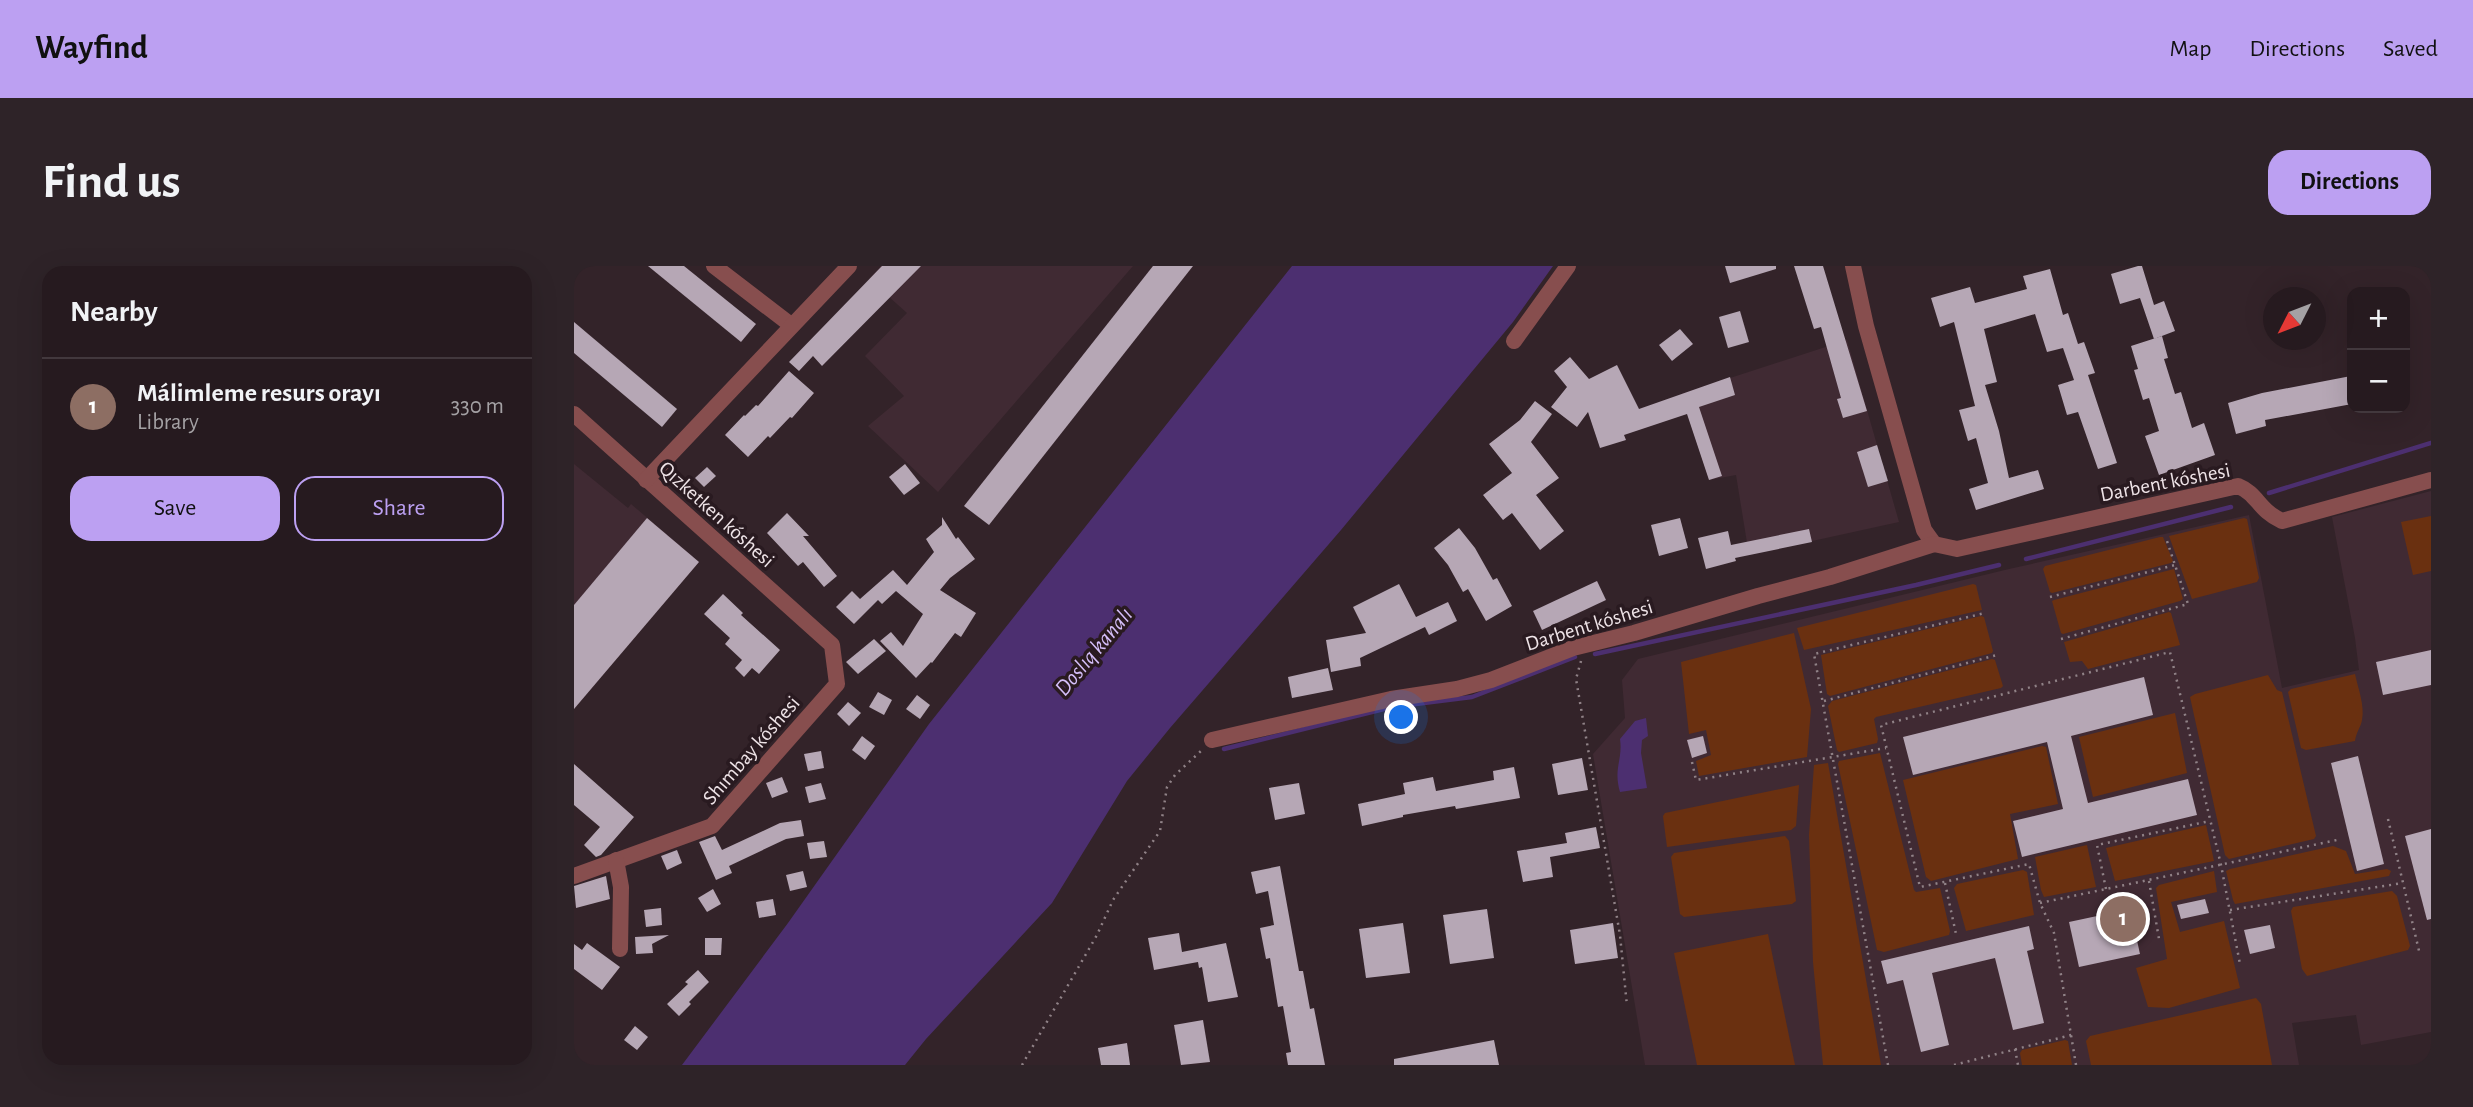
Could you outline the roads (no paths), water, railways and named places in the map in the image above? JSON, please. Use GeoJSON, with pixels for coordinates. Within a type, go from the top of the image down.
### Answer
{"type":"FeatureCollection","features":[{"type":"Feature","properties":{"kind":"street"},"geometry":{"type":"LineString","coordinates":[[714,266],[791,325]]}},
{"type":"Feature","properties":{"kind":"street"},"geometry":{"type":"LineString","coordinates":[[646,480],[849,266]]}},
{"type":"Feature","properties":{"kind":"street"},"geometry":{"type":"LineString","coordinates":[[1514,341],[1569,266]]}},
{"type":"Feature","properties":{"kind":"street"},"geometry":{"type":"LineString","coordinates":[[1853,266],[1866,326],[1924,530],[1934,544]]}},
{"type":"Feature","properties":{"kind":"street","name":"Qızketken kóshesi"},"geometry":{"type":"LineString","coordinates":[[574,414],[832,645]]}},
{"type":"Feature","properties":{"kind":"street","name":"Darbent kóshesi"},"geometry":{"type":"LineString","coordinates":[[1212,740],[1391,699],[1457,689],[1491,680],[1585,645],[1830,577],[1934,544],[1957,549],[2238,486],[2249,490],[2259,506],[2282,521],[2431,480]]}},
{"type":"Feature","properties":{"kind":"street","name":"Shımbay kóshesi"},"geometry":{"type":"LineString","coordinates":[[574,876],[712,826],[718,821],[837,684],[832,645]]}},
{"type":"Feature","properties":{"kind":"street"},"geometry":{"type":"LineString","coordinates":[[617,860],[621,887],[620,949]]}},
{"type":"Feature","properties":{"kind":"water","name":"Doslıq kanalı"},"geometry":{"type":"Polygon","coordinates":[[[1292,266],[1553,266],[1513,322],[1341,530],[1127,781],[1052,903],[905,1065],[682,1065],[788,923],[929,724],[1292,266]]]}},
{"type":"Feature","properties":{"kind":"water"},"geometry":{"type":"Polygon","coordinates":[[[1646,718],[1648,736],[1642,740],[1641,753],[1647,788],[1620,792],[1617,777],[1620,739],[1635,721],[1646,718]]]}},
{"type":"Feature","properties":{"kind":"waterway"},"geometry":{"type":"LineString","coordinates":[[2269,493],[2431,443]]}},
{"type":"Feature","properties":{"kind":"waterway"},"geometry":{"type":"LineString","coordinates":[[2026,559],[2231,507]]}},
{"type":"Feature","properties":{"kind":"waterway"},"geometry":{"type":"LineString","coordinates":[[1595,654],[1999,565]]}},
{"type":"Feature","properties":{"kind":"waterway"},"geometry":{"type":"LineString","coordinates":[[1224,749],[1392,707],[1472,697],[1575,657]]}},
{"type":"Feature","properties":{"kind":"place","name":"Málimleme resurs orayı"},"geometry":{"type":"Point","coordinates":[2123,919]}}]}
